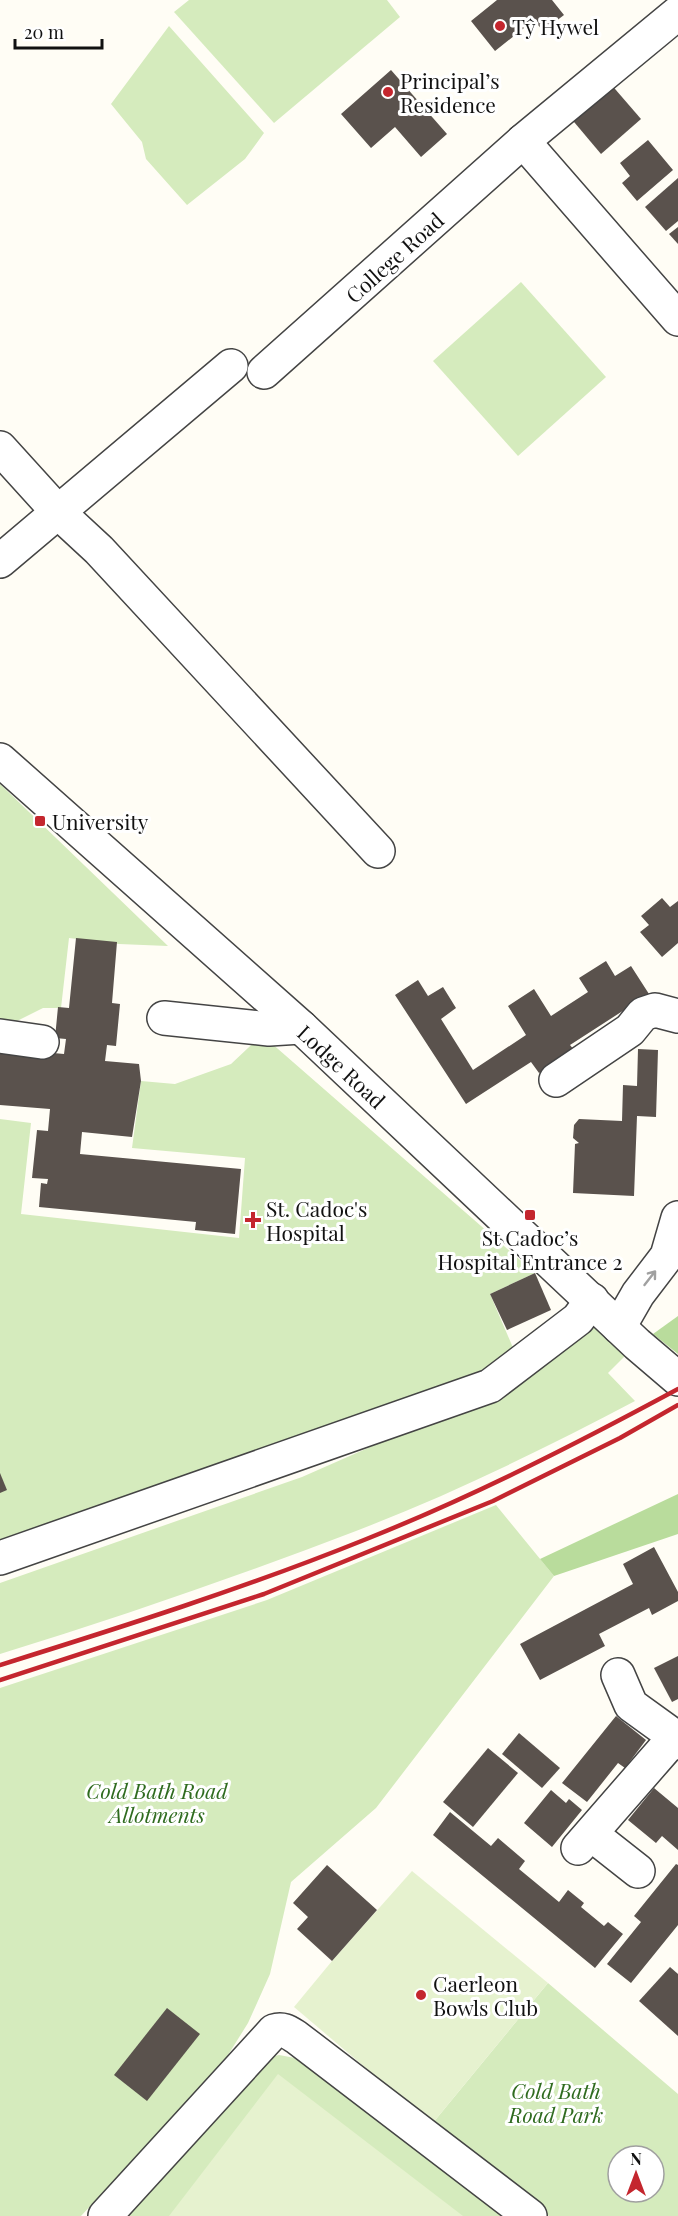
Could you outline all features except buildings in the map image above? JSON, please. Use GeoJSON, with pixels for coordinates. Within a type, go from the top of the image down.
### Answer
{"type":"FeatureCollection","features":[{"type":"Feature","properties":{"kind":"street","name":"College Road"},"geometry":{"type":"LineString","coordinates":[[264,372],[523,141],[678,13]]}},
{"type":"Feature","properties":{"kind":"street"},"geometry":{"type":"LineString","coordinates":[[523,141],[678,319]]}},
{"type":"Feature","properties":{"kind":"street"},"geometry":{"type":"LineString","coordinates":[[0,561],[231,366]]}},
{"type":"Feature","properties":{"kind":"street"},"geometry":{"type":"LineString","coordinates":[[0,448],[59,513],[99,550],[378,851]]}},
{"type":"Feature","properties":{"kind":"street","name":"Lodge Road"},"geometry":{"type":"LineString","coordinates":[[0,760],[301,1027],[628,1335],[678,1379]]}},
{"type":"Feature","properties":{"kind":"street"},"geometry":{"type":"LineString","coordinates":[[556,1080],[630,1030],[643,1014],[655,1010],[678,1016]]}},
{"type":"Feature","properties":{"kind":"street"},"geometry":{"type":"LineString","coordinates":[[164,1018],[269,1029],[301,1027]]}},
{"type":"Feature","properties":{"kind":"street"},"geometry":{"type":"LineString","coordinates":[[0,1036],[42,1042]]}},
{"type":"Feature","properties":{"kind":"street"},"geometry":{"type":"LineString","coordinates":[[628,1335],[638,1294],[667,1256],[678,1218]]}},
{"type":"Feature","properties":{"kind":"street"},"geometry":{"type":"LineString","coordinates":[[0,1558],[490,1386],[578,1319],[592,1300]]}},
{"type":"Feature","properties":{"kind":"street"},"geometry":{"type":"LineString","coordinates":[[618,1675],[631,1706],[678,1740],[666,1747],[585,1841],[638,1872]]}},
{"type":"Feature","properties":{"kind":"street"},"geometry":{"type":"LineString","coordinates":[[105,2216],[274,2031],[280,2029],[296,2037],[530,2216]]}},
{"type":"Feature","properties":{"kind":"green space"},"geometry":{"type":"Polygon","coordinates":[[[189,0],[387,0],[400,17],[274,123],[174,12],[189,0]]]}},
{"type":"Feature","properties":{"kind":"green space"},"geometry":{"type":"Polygon","coordinates":[[[169,26],[264,133],[245,159],[187,205],[146,159],[142,142],[111,104],[169,26]]]}},
{"type":"Feature","properties":{"kind":"green space"},"geometry":{"type":"Polygon","coordinates":[[[521,282],[606,377],[518,456],[433,361],[521,282]]]}},
{"type":"Feature","properties":{"kind":"green space"},"geometry":{"type":"Polygon","coordinates":[[[0,784],[168,946],[119,944],[69,938],[61,1008],[43,1008],[15,1022],[0,1019],[0,784]]]}},
{"type":"Feature","properties":{"kind":"green space"},"geometry":{"type":"Polygon","coordinates":[[[262,1035],[535,1273],[490,1294],[514,1350],[467,1380],[0,1546],[0,1119],[31,1123],[21,1214],[239,1238],[245,1158],[132,1148],[141,1081],[175,1084],[231,1064],[262,1035]]]}},
{"type":"Feature","properties":{"kind":"green space"},"geometry":{"type":"Polygon","coordinates":[[[678,1316],[678,1354],[653,1334],[678,1316]]]}},
{"type":"Feature","properties":{"kind":"green space"},"geometry":{"type":"Polygon","coordinates":[[[619,1327],[637,1344],[608,1373],[635,1401],[497,1470],[392,1517],[224,1580],[0,1654],[0,1583],[302,1477],[502,1389],[583,1328],[619,1327]]]}},
{"type":"Feature","properties":{"kind":"green space"},"geometry":{"type":"Polygon","coordinates":[[[678,1494],[678,1534],[554,1576],[540,1559],[678,1494]]]}},
{"type":"Feature","properties":{"kind":"green space","name":"Cold Bath Road Allotments"},"geometry":{"type":"Polygon","coordinates":[[[496,1505],[554,1576],[376,1808],[291,1882],[270,1974],[248,2023],[223,2063],[81,2216],[0,2216],[0,1688],[267,1600],[496,1505]]]}},
{"type":"Feature","properties":{"kind":"green space","name":"Caerleon Bowls Club"},"geometry":{"type":"Polygon","coordinates":[[[412,1871],[548,1983],[432,2124],[294,2007],[412,1871]]]}},
{"type":"Feature","properties":{"kind":"green space","name":"Cold Bath Road Park"},"geometry":{"type":"Polygon","coordinates":[[[548,1983],[678,2094],[678,2216],[549,2216],[432,2124],[548,1983]]]}},
{"type":"Feature","properties":{"kind":"green space"},"geometry":{"type":"Polygon","coordinates":[[[279,2055],[306,2060],[507,2216],[119,2216],[258,2060],[279,2055]]]}},
{"type":"Feature","properties":{"kind":"green space"},"geometry":{"type":"Polygon","coordinates":[[[278,2074],[463,2216],[169,2216],[278,2074]]]}},
{"type":"Feature","properties":{"kind":"railway"},"geometry":{"type":"LineString","coordinates":[[0,1665],[229,1591],[364,1540],[523,1469],[678,1389]]}},
{"type":"Feature","properties":{"kind":"railway"},"geometry":{"type":"LineString","coordinates":[[0,1680],[264,1594],[493,1501],[620,1438],[678,1405]]}},
{"type":"Feature","properties":{"kind":"place","name":"Tŷ Hywel"},"geometry":{"type":"Point","coordinates":[500,26]}},
{"type":"Feature","properties":{"kind":"place","name":"Principal’s Residence"},"geometry":{"type":"Point","coordinates":[388,92]}},
{"type":"Feature","properties":{"kind":"place","name":"University"},"geometry":{"type":"Point","coordinates":[40,821]}},
{"type":"Feature","properties":{"kind":"place","name":"St Cadoc’s Hospital Entrance 2"},"geometry":{"type":"Point","coordinates":[530,1215]}},
{"type":"Feature","properties":{"kind":"place","name":"St. Cadoc's Hospital"},"geometry":{"type":"Point","coordinates":[253,1220]}},
{"type":"Feature","properties":{"kind":"place","name":"Caerleon Bowls Club"},"geometry":{"type":"Point","coordinates":[421,1995]}}]}
